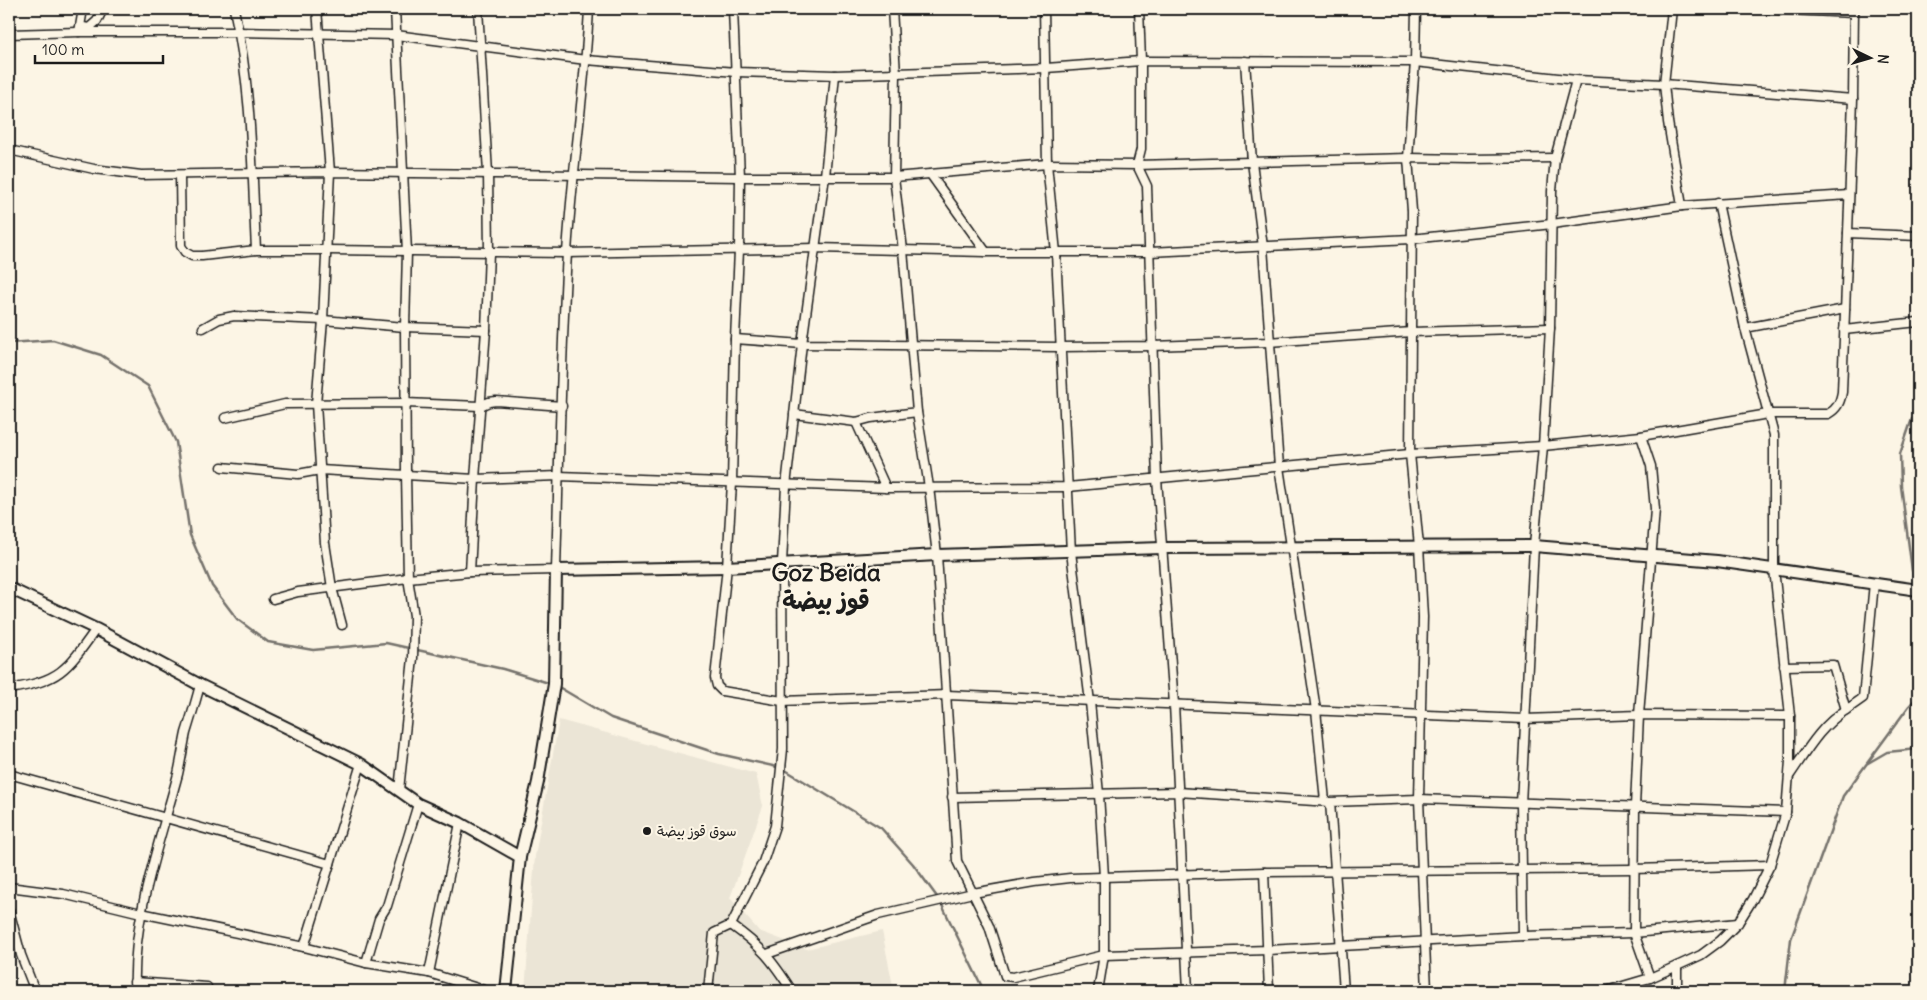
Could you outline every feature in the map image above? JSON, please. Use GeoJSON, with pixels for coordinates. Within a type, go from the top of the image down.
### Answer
{"type":"FeatureCollection","features":[{"type":"Feature","properties":{"kind":"main road"},"geometry":{"type":"LineString","coordinates":[[506,991],[520,857],[538,782],[554,684],[556,570],[727,567],[937,555],[1162,548],[1254,546],[1291,548],[1534,546],[1716,561],[1918,590]]}},
{"type":"Feature","properties":{"kind":"main road"},"geometry":{"type":"LineString","coordinates":[[9,588],[361,764],[418,804],[460,823],[520,857]]}},
{"type":"Feature","properties":{"kind":"street"},"geometry":{"type":"LineString","coordinates":[[79,30],[82,9]]}},
{"type":"Feature","properties":{"kind":"street"},"geometry":{"type":"LineString","coordinates":[[79,30],[89,28],[97,21],[103,9]]}},
{"type":"Feature","properties":{"kind":"street"},"geometry":{"type":"LineString","coordinates":[[234,9],[240,32],[248,89],[252,137],[256,250]]}},
{"type":"Feature","properties":{"kind":"street"},"geometry":{"type":"LineString","coordinates":[[317,9],[330,172],[323,320],[316,404],[325,543],[332,588],[342,625]]}},
{"type":"Feature","properties":{"kind":"street"},"geometry":{"type":"LineString","coordinates":[[395,9],[407,252],[405,403],[408,578],[414,616],[413,658],[399,790]]}},
{"type":"Feature","properties":{"kind":"street"},"geometry":{"type":"LineString","coordinates":[[470,572],[486,330],[489,252],[488,174],[478,9]]}},
{"type":"Feature","properties":{"kind":"street"},"geometry":{"type":"LineString","coordinates":[[273,599],[298,592],[408,578],[470,572],[556,570],[567,253],[586,60],[589,9]]}},
{"type":"Feature","properties":{"kind":"street"},"geometry":{"type":"LineString","coordinates":[[733,9],[740,177],[739,250],[732,483],[727,567],[715,678],[717,686],[722,692],[782,701],[947,695],[1526,718],[1639,714],[1790,716]]}},
{"type":"Feature","properties":{"kind":"street"},"geometry":{"type":"LineString","coordinates":[[892,9],[896,74],[894,177],[903,250],[917,412],[930,487],[937,555],[952,797],[958,861],[989,926],[1005,976],[1013,978],[1104,955],[1268,950],[1634,932],[1738,923]]}},
{"type":"Feature","properties":{"kind":"street"},"geometry":{"type":"LineString","coordinates":[[1044,9],[1047,164],[1056,253],[1070,552],[1090,702],[1099,794],[1104,877],[1104,955],[1098,991]]}},
{"type":"Feature","properties":{"kind":"street"},"geometry":{"type":"LineString","coordinates":[[1139,9],[1141,149],[1137,165],[1147,186],[1157,479],[1174,704],[1188,991]]}},
{"type":"Feature","properties":{"kind":"street"},"geometry":{"type":"LineString","coordinates":[[1416,9],[1415,62],[1408,158],[1412,211],[1410,454],[1419,546],[1423,617],[1419,798],[1428,991]]}},
{"type":"Feature","properties":{"kind":"street"},"geometry":{"type":"LineString","coordinates":[[1672,9],[1664,84],[1668,122],[1682,206]]}},
{"type":"Feature","properties":{"kind":"street"},"geometry":{"type":"LineString","coordinates":[[222,467],[298,474],[320,470],[475,479],[559,476],[786,486],[886,488],[1068,486],[1410,454],[1543,446],[1641,436],[1768,414],[1828,414],[1836,410],[1842,392],[1853,99],[1854,11],[1766,9]]}},
{"type":"Feature","properties":{"kind":"street"},"geometry":{"type":"LineString","coordinates":[[9,34],[79,30],[396,35],[586,60],[736,72],[835,75],[1046,68],[1141,61],[1415,62],[1576,80],[1664,84],[1853,99]]}},
{"type":"Feature","properties":{"kind":"street"},"geometry":{"type":"LineString","coordinates":[[1245,61],[1252,162],[1263,247],[1268,342],[1279,467],[1328,802],[1336,872],[1344,991]]}},
{"type":"Feature","properties":{"kind":"street"},"geometry":{"type":"LineString","coordinates":[[708,991],[714,933],[731,926],[763,862],[775,826],[783,749],[782,563],[786,486],[802,344],[825,176],[835,75]]}},
{"type":"Feature","properties":{"kind":"street"},"geometry":{"type":"LineString","coordinates":[[1523,936],[1521,804],[1534,546],[1543,446],[1550,328],[1552,191],[1555,158],[1576,80]]}},
{"type":"Feature","properties":{"kind":"street"},"geometry":{"type":"LineString","coordinates":[[9,150],[94,169],[141,175],[403,172],[740,177],[894,177],[1047,164],[1137,165],[1408,158],[1468,160],[1555,158]]}},
{"type":"Feature","properties":{"kind":"street"},"geometry":{"type":"LineString","coordinates":[[180,175],[182,246],[185,252],[192,256],[256,250],[567,253],[816,248],[1056,253],[1150,252],[1411,240],[1552,224],[1682,206],[1849,196]]}},
{"type":"Feature","properties":{"kind":"street"},"geometry":{"type":"LineString","coordinates":[[931,175],[986,252]]}},
{"type":"Feature","properties":{"kind":"street"},"geometry":{"type":"LineString","coordinates":[[1606,991],[1650,978],[1701,955],[1720,941],[1738,923],[1753,899],[1770,865],[1786,812],[1789,777],[1790,716],[1774,569],[1774,435],[1745,328],[1718,203]]}},
{"type":"Feature","properties":{"kind":"street"},"geometry":{"type":"LineString","coordinates":[[1848,233],[1918,236]]}},
{"type":"Feature","properties":{"kind":"street"},"geometry":{"type":"LineString","coordinates":[[1745,328],[1845,308]]}},
{"type":"Feature","properties":{"kind":"street"},"geometry":{"type":"LineString","coordinates":[[204,328],[219,319],[234,316],[486,330]]}},
{"type":"Feature","properties":{"kind":"street"},"geometry":{"type":"LineString","coordinates":[[1844,330],[1918,322]]}},
{"type":"Feature","properties":{"kind":"street"},"geometry":{"type":"LineString","coordinates":[[735,339],[802,344],[1060,347],[1152,346],[1268,342],[1412,332],[1550,328]]}},
{"type":"Feature","properties":{"kind":"street"},"geometry":{"type":"LineString","coordinates":[[225,418],[285,404],[405,403],[480,406],[496,401],[562,406]]}},
{"type":"Feature","properties":{"kind":"street"},"geometry":{"type":"LineString","coordinates":[[794,414],[856,422],[871,418],[917,412]]}},
{"type":"Feature","properties":{"kind":"street"},"geometry":{"type":"LineString","coordinates":[[856,422],[886,488]]}},
{"type":"Feature","properties":{"kind":"street"},"geometry":{"type":"LineString","coordinates":[[1641,436],[1651,466],[1655,509],[1639,714],[1635,806],[1634,932],[1650,978]]}},
{"type":"Feature","properties":{"kind":"street"},"geometry":{"type":"LineString","coordinates":[[1789,777],[1814,740],[1833,718],[1863,698],[1874,584]]}},
{"type":"Feature","properties":{"kind":"street"},"geometry":{"type":"LineString","coordinates":[[9,689],[34,685],[59,674],[76,658],[96,630]]}},
{"type":"Feature","properties":{"kind":"street"},"geometry":{"type":"LineString","coordinates":[[1784,666],[1833,665],[1846,710]]}},
{"type":"Feature","properties":{"kind":"street"},"geometry":{"type":"LineString","coordinates":[[134,991],[134,958],[142,914],[165,817],[200,685]]}},
{"type":"Feature","properties":{"kind":"street"},"geometry":{"type":"LineString","coordinates":[[304,947],[361,764]]}},
{"type":"Feature","properties":{"kind":"street"},"geometry":{"type":"LineString","coordinates":[[9,774],[330,864]]}},
{"type":"Feature","properties":{"kind":"street"},"geometry":{"type":"LineString","coordinates":[[952,797],[1178,792],[1328,802],[1419,798],[1521,804],[1786,812]]}},
{"type":"Feature","properties":{"kind":"street"},"geometry":{"type":"LineString","coordinates":[[366,963],[380,919],[387,906],[418,804]]}},
{"type":"Feature","properties":{"kind":"street"},"geometry":{"type":"LineString","coordinates":[[429,973],[460,823]]}},
{"type":"Feature","properties":{"kind":"street"},"geometry":{"type":"LineString","coordinates":[[767,954],[878,915],[973,893],[1044,881],[1104,877],[1264,872],[1634,869],[1770,865]]}},
{"type":"Feature","properties":{"kind":"street"},"geometry":{"type":"LineString","coordinates":[[1264,872],[1269,991]]}},
{"type":"Feature","properties":{"kind":"street"},"geometry":{"type":"LineString","coordinates":[[9,887],[63,894],[142,914],[304,947],[366,963],[429,973],[487,991]]}},
{"type":"Feature","properties":{"kind":"street"},"geometry":{"type":"LineString","coordinates":[[9,910],[21,955],[35,991]]}},
{"type":"Feature","properties":{"kind":"street"},"geometry":{"type":"LineString","coordinates":[[731,926],[752,940],[767,954],[792,991]]}},
{"type":"Feature","properties":{"kind":"street"},"geometry":{"type":"LineString","coordinates":[[1676,966],[1678,991]]}},
{"type":"Feature","properties":{"kind":"street"},"geometry":{"type":"LineString","coordinates":[[134,982],[166,987],[207,987]]}},
{"type":"Feature","properties":{"kind":"shaded area","name":"سوق قوز بيضة"},"geometry":{"type":"Polygon","coordinates":[[[559,720],[756,774],[763,806],[730,898],[759,931],[807,949],[882,931],[894,991],[525,991],[535,856],[559,720]]]}},
{"type":"Feature","properties":{"kind":"waterway"},"geometry":{"type":"LineString","coordinates":[[9,343],[53,340],[101,355],[148,386],[176,442],[190,535],[212,586],[237,619],[268,642],[313,650],[386,643],[503,669],[552,684]]}},
{"type":"Feature","properties":{"kind":"waterway"},"geometry":{"type":"LineString","coordinates":[[1918,416],[1912,419],[1900,454],[1901,486],[1912,570],[1918,580]]}},
{"type":"Feature","properties":{"kind":"waterway"},"geometry":{"type":"LineString","coordinates":[[557,686],[611,718],[719,754],[782,768],[881,828],[913,864],[940,901],[984,991]]}},
{"type":"Feature","properties":{"kind":"waterway"},"geometry":{"type":"LineString","coordinates":[[1785,991],[1791,939],[1843,796],[1918,696]]}},
{"type":"Feature","properties":{"kind":"waterway"},"geometry":{"type":"LineString","coordinates":[[1868,763],[1887,752],[1918,749]]}},
{"type":"Feature","properties":{"kind":"place","name":"سوق قوز بيضة"},"geometry":{"type":"Point","coordinates":[647,831]}},
{"type":"Feature","properties":{"kind":"district","name":"Goz Beïda قوز بيضة"},"geometry":{"type":"Point","coordinates":[826,587]}}]}
